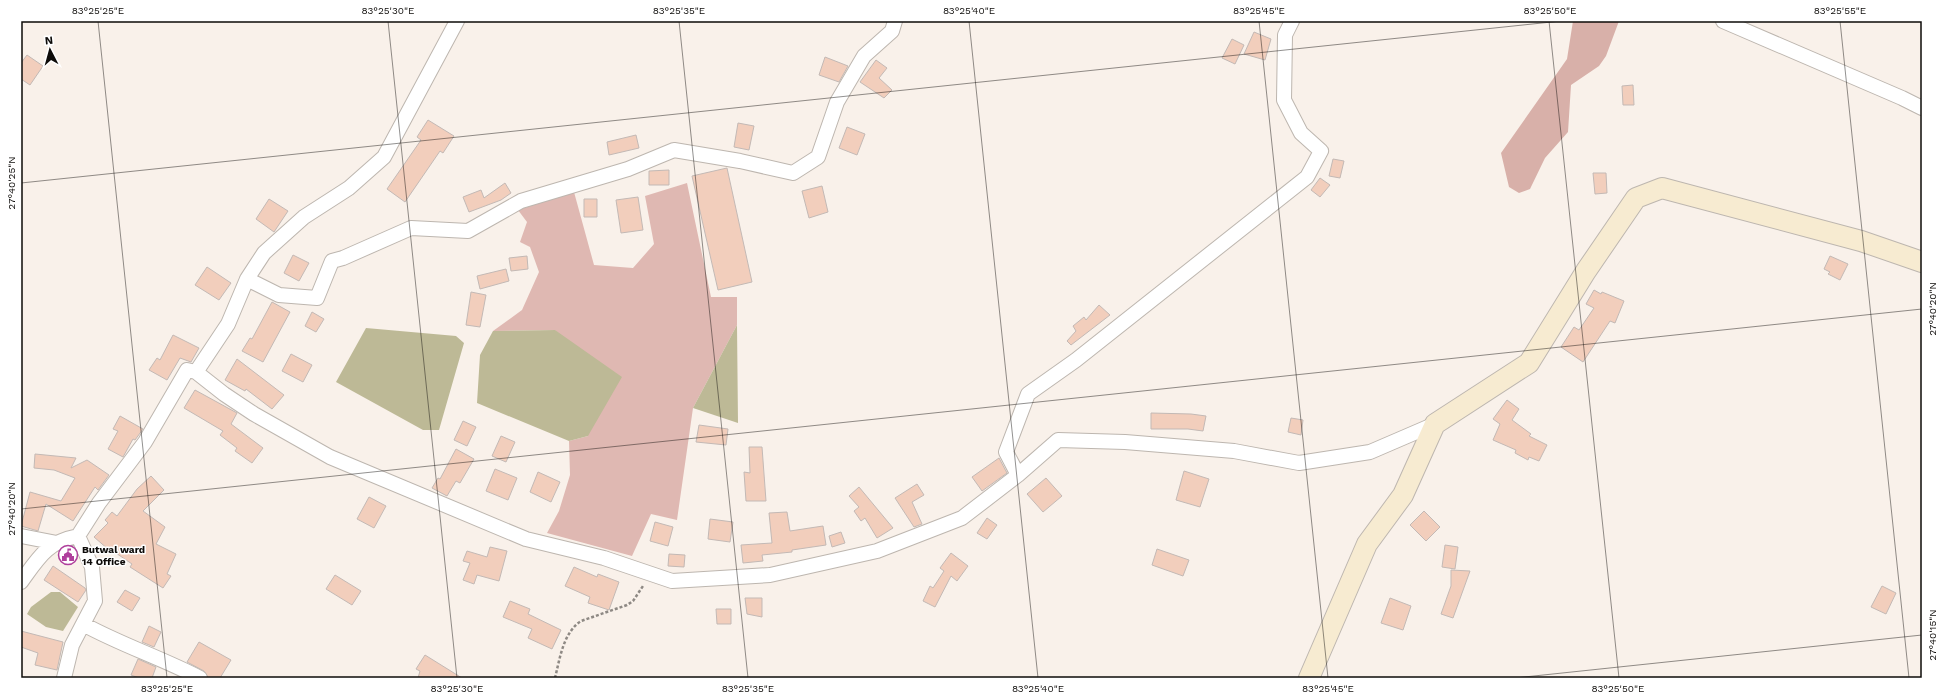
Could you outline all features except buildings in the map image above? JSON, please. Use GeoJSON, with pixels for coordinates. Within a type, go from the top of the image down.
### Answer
{"type":"FeatureCollection","features":[{"type":"Feature","properties":{"kind":"street"},"geometry":{"type":"LineString","coordinates":[[196,372],[228,324],[247,279],[264,253],[304,217],[349,188],[384,157],[457,21]]}},
{"type":"Feature","properties":{"kind":"street"},"geometry":{"type":"LineString","coordinates":[[247,279],[279,295],[317,298],[332,261],[411,228],[468,231],[522,201],[628,169],[674,150],[740,161],[793,173],[818,157],[837,102],[864,56],[892,31],[895,21]]}},
{"type":"Feature","properties":{"kind":"street"},"geometry":{"type":"LineString","coordinates":[[1018,475],[1006,452],[1028,394],[1076,360],[1307,177],[1321,151],[1300,133],[1284,100],[1285,34],[1292,21]]}},
{"type":"Feature","properties":{"kind":"street"},"geometry":{"type":"LineString","coordinates":[[1723,21],[1922,108]]}},
{"type":"Feature","properties":{"kind":"street"},"geometry":{"type":"LineString","coordinates":[[21,582],[38,557],[44,551],[63,539],[78,536],[99,503],[145,442],[188,370],[196,372],[224,394],[254,414],[330,457],[526,539],[604,558],[672,581],[770,575],[878,551],[962,518],[1018,475],[1058,440],[1125,442],[1234,451],[1299,463],[1370,452],[1435,424],[1529,363],[1586,272],[1636,198],[1662,188],[1861,241],[1922,262]]}},
{"type":"Feature","properties":{"kind":"street"},"geometry":{"type":"LineString","coordinates":[[1309,678],[1367,544],[1403,495],[1435,424]]}},
{"type":"Feature","properties":{"kind":"street"},"geometry":{"type":"LineString","coordinates":[[21,536],[58,543]]}},
{"type":"Feature","properties":{"kind":"street"},"geometry":{"type":"LineString","coordinates":[[64,678],[72,645],[95,601],[92,567],[78,536]]}},
{"type":"Feature","properties":{"kind":"street"},"geometry":{"type":"LineString","coordinates":[[83,624],[108,638],[164,660],[200,678]]}},
{"type":"Feature","properties":{"kind":"path"},"geometry":{"type":"LineString","coordinates":[[555,678],[567,636],[575,624],[627,605],[633,601],[649,573]]}},
{"type":"Feature","properties":{"kind":"shaded area"},"geometry":{"type":"Polygon","coordinates":[[[1573,21],[1619,21],[1606,56],[1599,66],[1571,85],[1568,132],[1545,158],[1530,189],[1519,193],[1509,187],[1501,153],[1567,59],[1573,21]]]}},
{"type":"Feature","properties":{"kind":"shaded area"},"geometry":{"type":"Polygon","coordinates":[[[687,183],[711,297],[737,297],[737,325],[693,408],[677,520],[651,514],[632,556],[547,533],[559,511],[570,475],[569,441],[588,436],[555,330],[493,331],[522,310],[539,272],[530,247],[520,242],[527,222],[518,210],[574,192],[594,265],[633,268],[654,244],[645,196],[687,183]]]}},
{"type":"Feature","properties":{"kind":"shaded area"},"geometry":{"type":"Polygon","coordinates":[[[737,325],[738,423],[693,408],[737,325]]]}},
{"type":"Feature","properties":{"kind":"shaded area"},"geometry":{"type":"Polygon","coordinates":[[[366,328],[456,336],[464,343],[439,430],[423,430],[336,382],[366,328]]]}},
{"type":"Feature","properties":{"kind":"shaded area"},"geometry":{"type":"Polygon","coordinates":[[[555,330],[622,377],[588,436],[569,441],[477,403],[480,355],[493,331],[555,330]]]}},
{"type":"Feature","properties":{"kind":"shaded area"},"geometry":{"type":"Polygon","coordinates":[[[51,592],[60,592],[78,607],[63,631],[46,627],[27,614],[31,607],[51,592]]]}},
{"type":"Feature","properties":{"kind":"place","name":"Butwal ward 14 Office"},"geometry":{"type":"Point","coordinates":[68,555]}}]}
